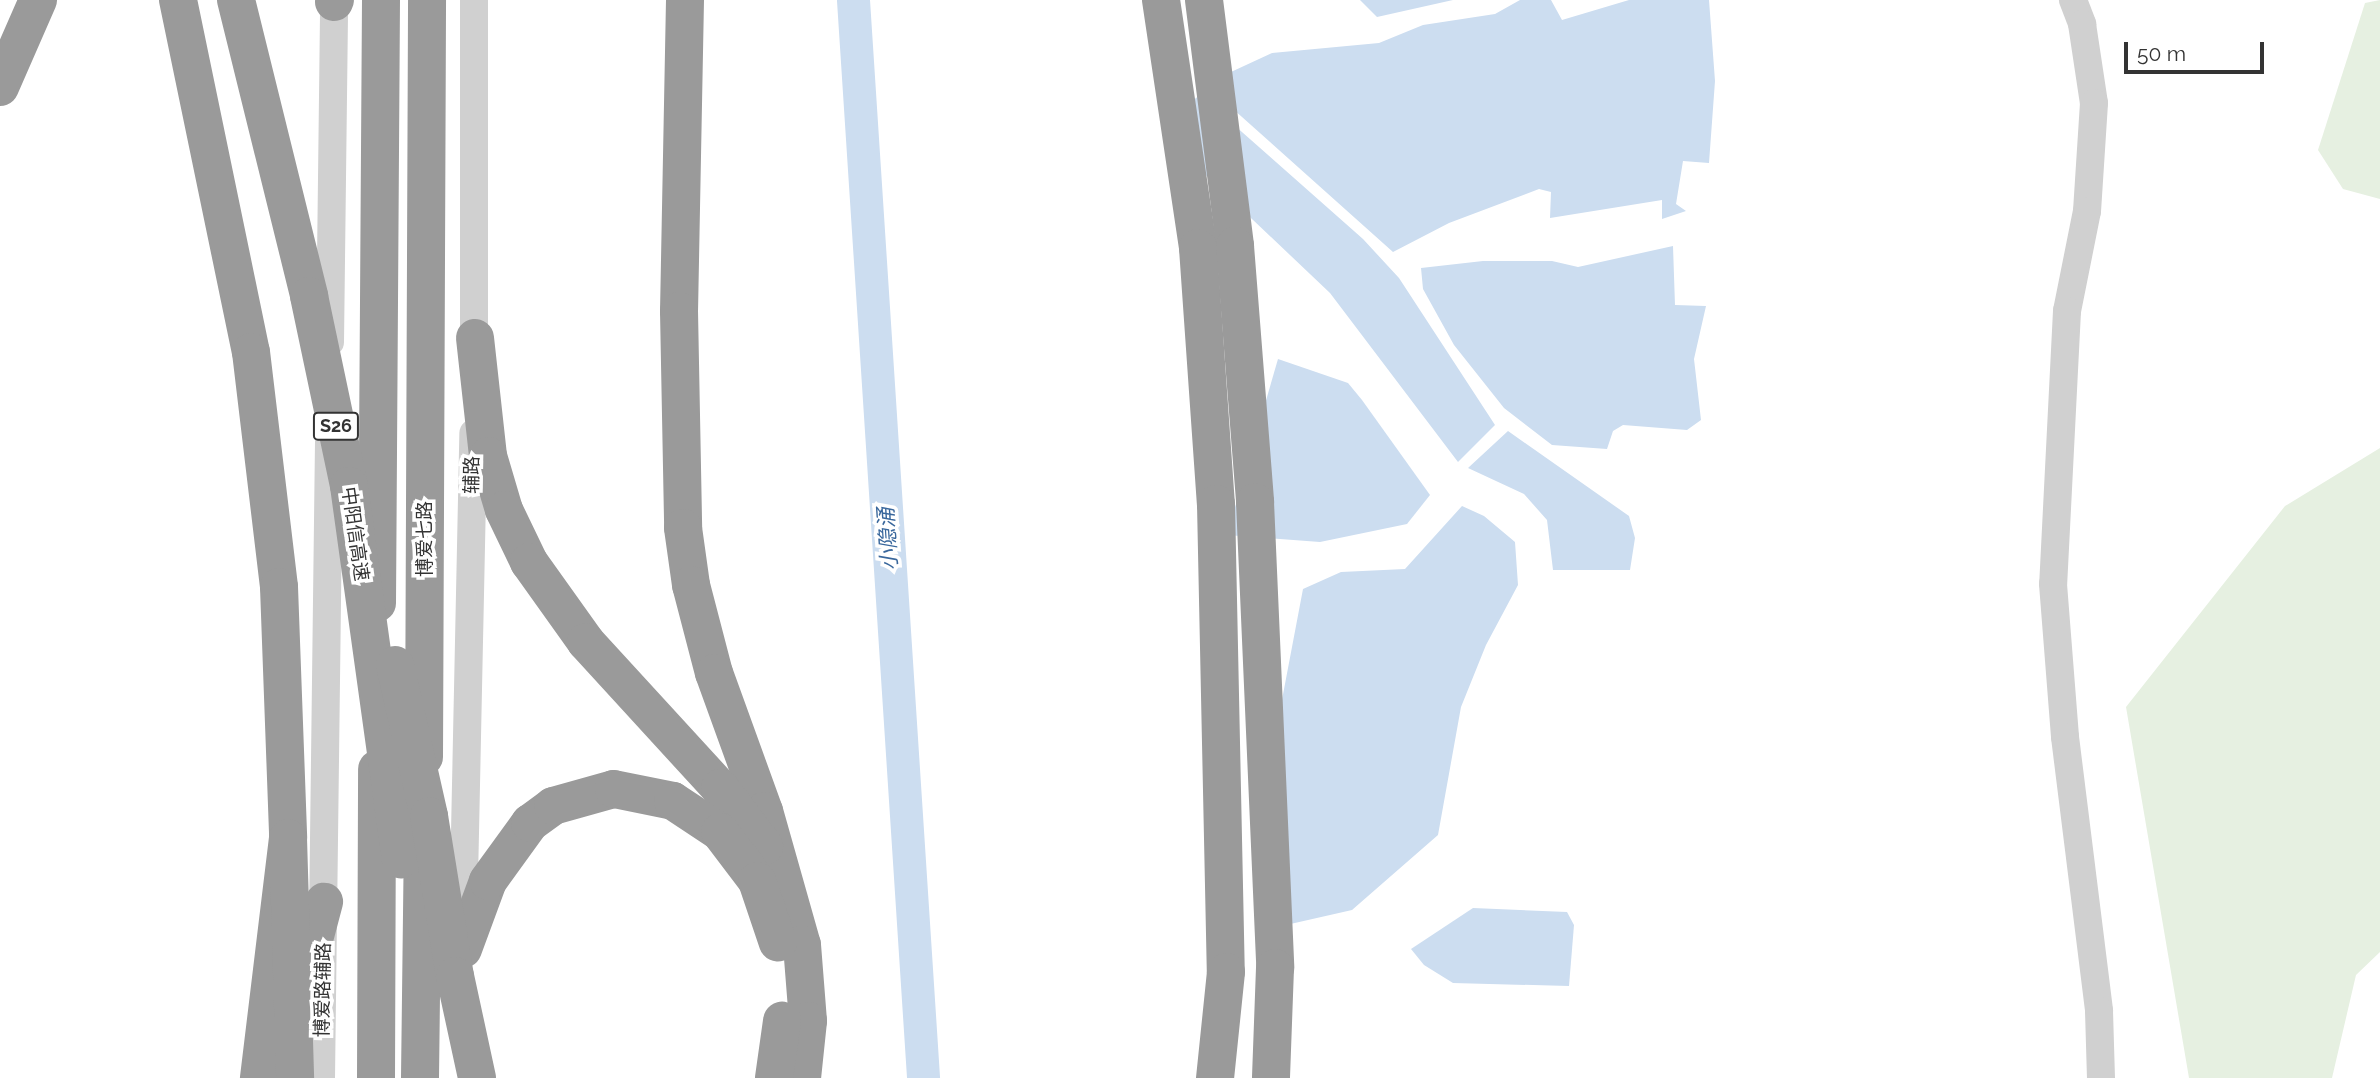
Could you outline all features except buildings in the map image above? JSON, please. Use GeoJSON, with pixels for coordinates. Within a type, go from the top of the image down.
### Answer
{"type":"FeatureCollection","features":[{"type":"Feature","properties":{"kind":"highway"},"geometry":{"type":"LineString","coordinates":[[0,87],[37,0]]}},
{"type":"Feature","properties":{"kind":"highway"},"geometry":{"type":"LineString","coordinates":[[178,0],[251,352],[279,587],[295,1078]]}},
{"type":"Feature","properties":{"kind":"highway","name":"中阳信高速"},"geometry":{"type":"LineString","coordinates":[[236,0],[309,296],[349,486],[401,859],[414,1078]]}},
{"type":"Feature","properties":{"kind":"highway"},"geometry":{"type":"LineString","coordinates":[[376,1078],[381,0]]}},
{"type":"Feature","properties":{"kind":"highway","name":"博爱七路"},"geometry":{"type":"LineString","coordinates":[[420,1078],[426,0]]}},
{"type":"Feature","properties":{"kind":"highway"},"geometry":{"type":"LineString","coordinates":[[685,0],[679,311],[683,528],[691,584],[714,673],[788,887],[807,980],[802,1078]]}},
{"type":"Feature","properties":{"kind":"highway"},"geometry":{"type":"LineString","coordinates":[[1161,0],[1198,248],[1216,505],[1226,972],[1215,1078]]}},
{"type":"Feature","properties":{"kind":"highway"},"geometry":{"type":"LineString","coordinates":[[1204,0],[1235,246],[1255,502],[1275,968],[1271,1078]]}},
{"type":"Feature","properties":{"kind":"highway"},"geometry":{"type":"LineString","coordinates":[[475,338],[488,456],[503,510],[529,562],[586,642],[740,812],[788,887]]}},
{"type":"Feature","properties":{"kind":"highway"},"geometry":{"type":"LineString","coordinates":[[349,486],[412,730],[477,1078]]}},
{"type":"Feature","properties":{"kind":"highway"},"geometry":{"type":"LineString","coordinates":[[463,949],[488,881],[507,850],[530,823],[553,806],[614,789],[673,801],[698,814],[737,852],[769,910],[782,980],[783,1020],[774,1078]]}},
{"type":"Feature","properties":{"kind":"highway"},"geometry":{"type":"LineString","coordinates":[[262,1078],[288,838]]}},
{"type":"Feature","properties":{"kind":"highway"},"geometry":{"type":"LineString","coordinates":[[262,1078],[299,999],[324,902]]}},
{"type":"Feature","properties":{"kind":"street","name":"辅路"},"geometry":{"type":"LineString","coordinates":[[463,949],[475,338],[474,0]]}},
{"type":"Feature","properties":{"kind":"street"},"geometry":{"type":"LineString","coordinates":[[2073,0],[2082,24],[2094,103],[2087,211],[2066,323],[2053,584],[2065,737],[2099,1011],[2101,1078]]}},
{"type":"Feature","properties":{"kind":"street","name":"博爱路辅路"},"geometry":{"type":"LineString","coordinates":[[321,1078],[335,1]]}},
{"type":"Feature","properties":{"kind":"street"},"geometry":{"type":"LineString","coordinates":[[462,1078],[463,949]]}},
{"type":"Feature","properties":{"kind":"green space"},"geometry":{"type":"Polygon","coordinates":[[[2380,0],[2380,199],[2343,189],[2318,150],[2365,3],[2380,0]]]}},
{"type":"Feature","properties":{"kind":"green space"},"geometry":{"type":"Polygon","coordinates":[[[2380,448],[2380,952],[2356,975],[2332,1078],[2189,1078],[2126,707],[2285,506],[2380,448]]]}},
{"type":"Feature","properties":{"kind":"water"},"geometry":{"type":"Polygon","coordinates":[[[1360,0],[1453,0],[1377,17],[1360,0]]]}},
{"type":"Feature","properties":{"kind":"water"},"geometry":{"type":"Polygon","coordinates":[[[1520,0],[1551,0],[1562,20],[1629,0],[1709,0],[1715,81],[1709,163],[1683,161],[1676,204],[1686,211],[1662,219],[1662,200],[1550,218],[1551,192],[1539,189],[1449,223],[1393,252],[1205,84],[1272,53],[1379,43],[1423,25],[1495,14],[1520,0]]]}},
{"type":"Feature","properties":{"kind":"water"},"geometry":{"type":"Polygon","coordinates":[[[1200,95],[1363,239],[1399,278],[1495,425],[1458,462],[1330,293],[1172,143],[1163,123],[1200,95]]]}},
{"type":"Feature","properties":{"kind":"water"},"geometry":{"type":"Polygon","coordinates":[[[1673,246],[1675,305],[1706,306],[1694,359],[1701,420],[1687,430],[1623,425],[1613,431],[1607,449],[1552,445],[1504,408],[1454,345],[1423,289],[1421,268],[1483,261],[1552,261],[1578,267],[1673,246]]]}},
{"type":"Feature","properties":{"kind":"water"},"geometry":{"type":"Polygon","coordinates":[[[1278,359],[1348,383],[1362,400],[1430,495],[1407,524],[1320,542],[1227,535],[1278,359]]]}},
{"type":"Feature","properties":{"kind":"water"},"geometry":{"type":"Polygon","coordinates":[[[1508,431],[1629,516],[1635,538],[1630,570],[1553,570],[1547,520],[1524,494],[1468,468],[1508,431]]]}},
{"type":"Feature","properties":{"kind":"water"},"geometry":{"type":"Polygon","coordinates":[[[1462,506],[1484,516],[1515,542],[1518,585],[1486,645],[1461,707],[1438,835],[1352,910],[1286,925],[1270,763],[1303,589],[1341,572],[1405,569],[1462,506]]]}},
{"type":"Feature","properties":{"kind":"water"},"geometry":{"type":"Polygon","coordinates":[[[1473,908],[1567,912],[1574,925],[1569,986],[1453,983],[1424,965],[1411,949],[1473,908]]]}},
{"type":"Feature","properties":{"kind":"waterway","name":"小隐涌"},"geometry":{"type":"LineString","coordinates":[[853,0],[923,1078]]}}]}
